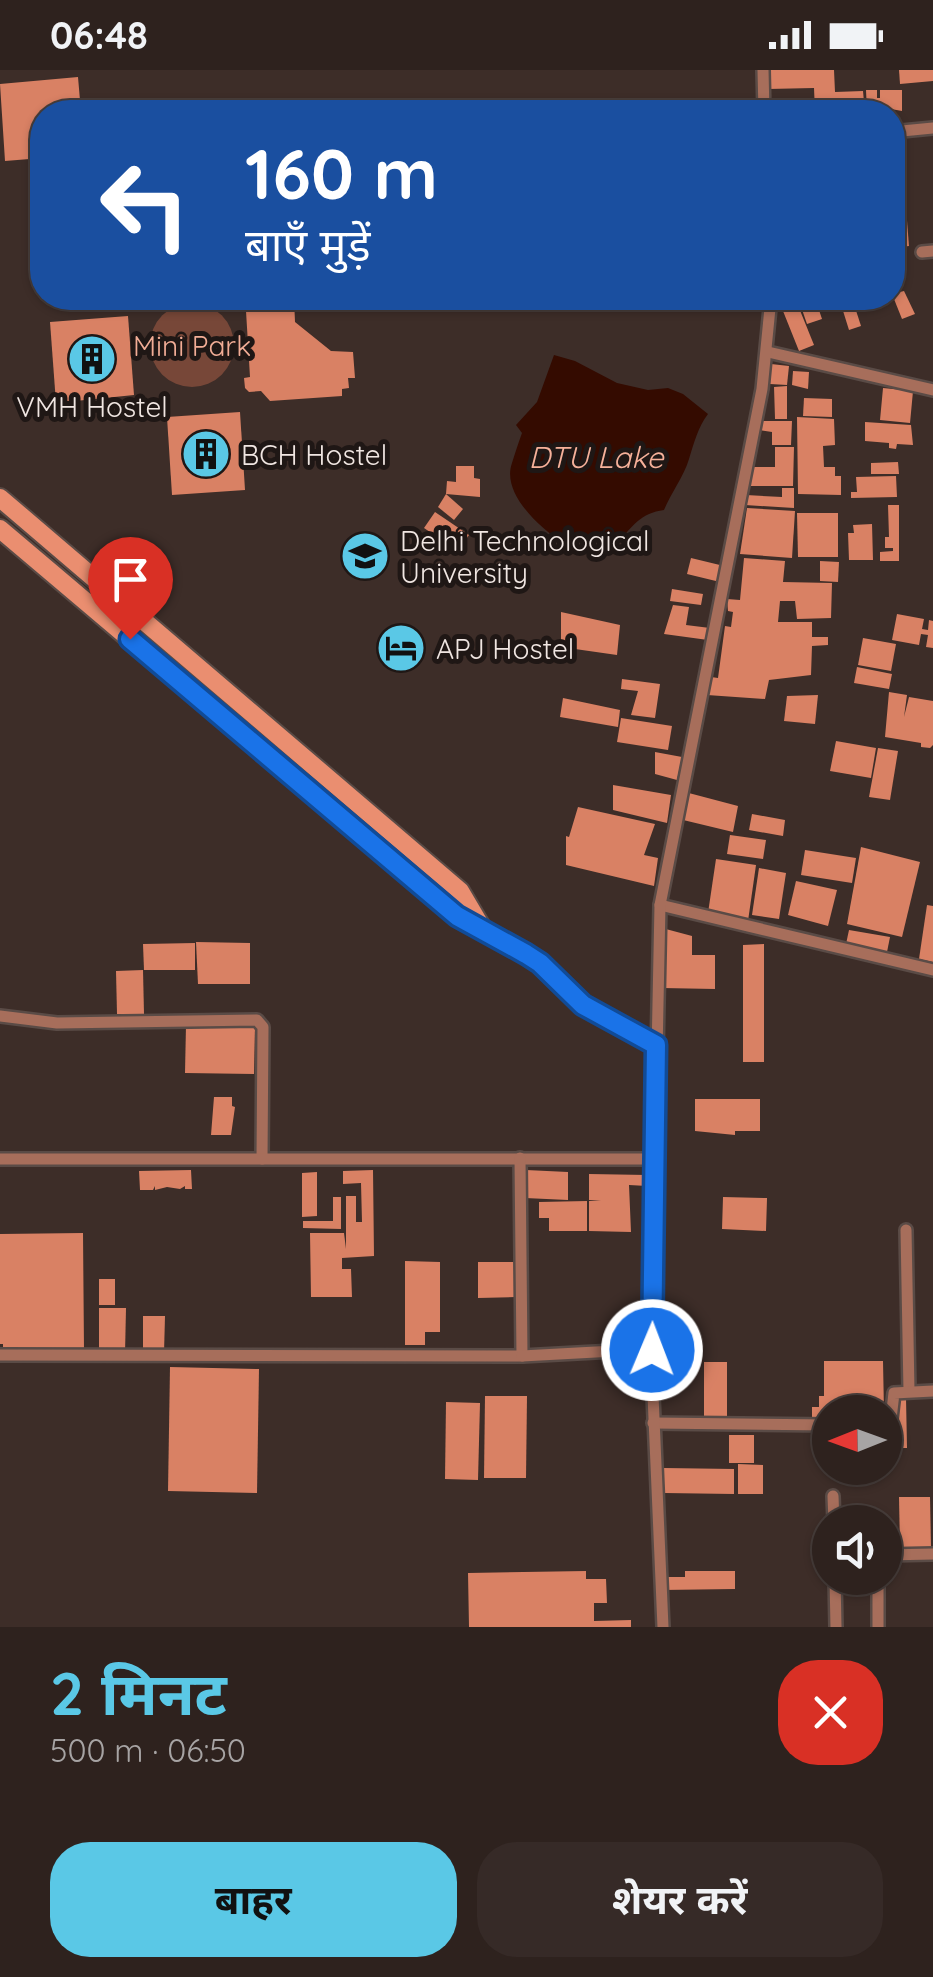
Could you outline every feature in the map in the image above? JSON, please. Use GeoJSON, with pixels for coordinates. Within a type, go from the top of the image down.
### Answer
{"type":"FeatureCollection","features":[{"type":"Feature","properties":{"kind":"street"},"geometry":{"type":"LineString","coordinates":[[763,70],[764,100]]}},
{"type":"Feature","properties":{"kind":"street"},"geometry":{"type":"LineString","coordinates":[[905,132],[933,128]]}},
{"type":"Feature","properties":{"kind":"street"},"geometry":{"type":"LineString","coordinates":[[662,1627],[652,1350],[660,905],[768,352],[770,310]]}},
{"type":"Feature","properties":{"kind":"street"},"geometry":{"type":"LineString","coordinates":[[768,352],[933,390]]}},
{"type":"Feature","properties":{"kind":"street"},"geometry":{"type":"LineString","coordinates":[[0,498],[460,892],[483,930]]}},
{"type":"Feature","properties":{"kind":"street"},"geometry":{"type":"LineString","coordinates":[[0,529],[444,906],[540,963],[583,1005],[656,1045]]}},
{"type":"Feature","properties":{"kind":"street"},"geometry":{"type":"LineString","coordinates":[[660,905],[933,970]]}},
{"type":"Feature","properties":{"kind":"street"},"geometry":{"type":"LineString","coordinates":[[0,1016],[57,1023],[257,1020],[263,1028],[262,1158]]}},
{"type":"Feature","properties":{"kind":"street"},"geometry":{"type":"LineString","coordinates":[[0,1158],[654,1159]]}},
{"type":"Feature","properties":{"kind":"street"},"geometry":{"type":"LineString","coordinates":[[520,1158],[522,1356]]}},
{"type":"Feature","properties":{"kind":"street"},"geometry":{"type":"LineString","coordinates":[[906,1230],[909,1391]]}},
{"type":"Feature","properties":{"kind":"street"},"geometry":{"type":"LineString","coordinates":[[0,1354],[522,1356],[652,1350]]}},
{"type":"Feature","properties":{"kind":"street"},"geometry":{"type":"LineString","coordinates":[[892,1395],[933,1391]]}},
{"type":"Feature","properties":{"kind":"street"},"geometry":{"type":"LineString","coordinates":[[653,1423],[812,1425]]}},
{"type":"Feature","properties":{"kind":"street"},"geometry":{"type":"LineString","coordinates":[[833,1496],[833,1505]]}},
{"type":"Feature","properties":{"kind":"street"},"geometry":{"type":"LineString","coordinates":[[902,1555],[933,1554]]}},
{"type":"Feature","properties":{"kind":"street"},"geometry":{"type":"LineString","coordinates":[[835,1595],[836,1627]]}},
{"type":"Feature","properties":{"kind":"street"},"geometry":{"type":"LineString","coordinates":[[878,1595],[878,1627]]}},
{"type":"Feature","properties":{"kind":"green space","name":"Mini Park"},"geometry":{"type":"Polygon","coordinates":[[[169,310],[215,310],[227,322],[233,337],[233,353],[227,368],[215,380],[200,386],[184,386],[169,380],[157,368],[151,353],[153,329],[169,310]]]}},
{"type":"Feature","properties":{"kind":"water","name":"DTU Lake"},"geometry":{"type":"Polygon","coordinates":[[[554,355],[575,361],[617,383],[648,390],[668,388],[683,394],[708,414],[664,510],[643,517],[618,543],[562,542],[534,519],[512,486],[512,463],[522,433],[516,425],[537,402],[554,355]]]}},
{"type":"Feature","properties":{"kind":"building"},"geometry":{"type":"Polygon","coordinates":[[[768,70],[834,70],[835,92],[863,91],[864,100],[814,100],[814,88],[768,89],[768,70]]]}},
{"type":"Feature","properties":{"kind":"building"},"geometry":{"type":"Polygon","coordinates":[[[899,70],[933,70],[933,81],[900,84],[899,70]]]}},
{"type":"Feature","properties":{"kind":"building"},"geometry":{"type":"Polygon","coordinates":[[[78,77],[80,100],[30,100],[30,159],[5,161],[0,84],[78,77]]]}},
{"type":"Feature","properties":{"kind":"building"},"geometry":{"type":"Polygon","coordinates":[[[866,90],[877,90],[880,98],[880,90],[902,90],[902,100],[866,100],[866,90]]]}},
{"type":"Feature","properties":{"kind":"building"},"geometry":{"type":"Polygon","coordinates":[[[905,208],[906,208],[909,246],[905,246],[905,208]]]}},
{"type":"Feature","properties":{"kind":"building"},"geometry":{"type":"Polygon","coordinates":[[[905,293],[915,314],[902,319],[898,310],[905,310],[905,293]]]}},
{"type":"Feature","properties":{"kind":"building"},"geometry":{"type":"Polygon","coordinates":[[[294,310],[295,322],[331,351],[353,352],[355,378],[348,378],[349,388],[342,389],[342,396],[270,401],[261,391],[249,392],[244,378],[250,377],[246,311],[239,311],[294,310]]]}},
{"type":"Feature","properties":{"kind":"building"},"geometry":{"type":"Polygon","coordinates":[[[783,310],[800,310],[814,345],[799,351],[783,310]]]}},
{"type":"Feature","properties":{"kind":"building"},"geometry":{"type":"Polygon","coordinates":[[[802,310],[819,310],[822,319],[807,324],[802,310]]]}},
{"type":"Feature","properties":{"kind":"building"},"geometry":{"type":"Polygon","coordinates":[[[843,310],[856,310],[861,326],[849,330],[843,310]]]}},
{"type":"Feature","properties":{"kind":"building","name":"VMH Hostel"},"geometry":{"type":"Polygon","coordinates":[[[128,316],[134,395],[56,403],[50,322],[128,316]]]}},
{"type":"Feature","properties":{"kind":"building"},"geometry":{"type":"Polygon","coordinates":[[[771,364],[789,366],[787,385],[770,384],[771,364]]]}},
{"type":"Feature","properties":{"kind":"building"},"geometry":{"type":"Polygon","coordinates":[[[793,371],[809,372],[808,389],[792,385],[793,371]]]}},
{"type":"Feature","properties":{"kind":"building"},"geometry":{"type":"Polygon","coordinates":[[[787,386],[787,419],[775,419],[774,387],[787,386]]]}},
{"type":"Feature","properties":{"kind":"building"},"geometry":{"type":"Polygon","coordinates":[[[883,388],[913,391],[910,423],[880,420],[883,388]]]}},
{"type":"Feature","properties":{"kind":"building"},"geometry":{"type":"Polygon","coordinates":[[[804,398],[832,399],[832,417],[803,416],[804,398]]]}},
{"type":"Feature","properties":{"kind":"building","name":"BCH Hostel"},"geometry":{"type":"Polygon","coordinates":[[[240,412],[245,490],[172,495],[167,417],[240,412]]]}},
{"type":"Feature","properties":{"kind":"building"},"geometry":{"type":"Polygon","coordinates":[[[797,417],[834,419],[835,445],[823,446],[824,467],[835,467],[835,476],[841,476],[841,495],[798,494],[797,417]]]}},
{"type":"Feature","properties":{"kind":"building"},"geometry":{"type":"Polygon","coordinates":[[[759,421],[792,421],[791,445],[772,445],[772,432],[758,430],[759,421]]]}},
{"type":"Feature","properties":{"kind":"building"},"geometry":{"type":"Polygon","coordinates":[[[865,422],[911,425],[913,445],[897,444],[896,449],[889,448],[889,443],[865,441],[865,422]]]}},
{"type":"Feature","properties":{"kind":"building"},"geometry":{"type":"Polygon","coordinates":[[[775,447],[794,447],[793,486],[748,486],[754,467],[775,467],[775,447]]]}},
{"type":"Feature","properties":{"kind":"building"},"geometry":{"type":"Polygon","coordinates":[[[898,462],[899,474],[871,474],[871,463],[898,462]]]}},
{"type":"Feature","properties":{"kind":"building"},"geometry":{"type":"Polygon","coordinates":[[[456,466],[474,466],[474,478],[480,479],[480,497],[446,494],[447,481],[456,482],[456,466]]]}},
{"type":"Feature","properties":{"kind":"building"},"geometry":{"type":"Polygon","coordinates":[[[896,476],[897,497],[851,498],[851,492],[857,492],[856,477],[896,476]]]}},
{"type":"Feature","properties":{"kind":"building"},"geometry":{"type":"Polygon","coordinates":[[[782,488],[794,488],[794,508],[745,505],[746,495],[782,497],[782,488]]]}},
{"type":"Feature","properties":{"kind":"building"},"geometry":{"type":"Polygon","coordinates":[[[446,494],[463,509],[454,520],[438,507],[446,494]]]}},
{"type":"Feature","properties":{"kind":"building"},"geometry":{"type":"Polygon","coordinates":[[[888,505],[899,505],[899,561],[880,561],[880,552],[893,551],[885,548],[885,537],[889,537],[888,505]]]}},
{"type":"Feature","properties":{"kind":"building"},"geometry":{"type":"Polygon","coordinates":[[[747,508],[795,511],[792,558],[740,554],[747,508]]]}},
{"type":"Feature","properties":{"kind":"building"},"geometry":{"type":"Polygon","coordinates":[[[435,512],[469,535],[458,551],[424,528],[435,512]]]}},
{"type":"Feature","properties":{"kind":"building"},"geometry":{"type":"Polygon","coordinates":[[[797,513],[838,513],[838,557],[798,557],[797,513]]]}},
{"type":"Feature","properties":{"kind":"building"},"geometry":{"type":"Polygon","coordinates":[[[872,524],[873,560],[849,560],[848,533],[854,533],[853,525],[872,524]]]}},
{"type":"Feature","properties":{"kind":"building"},"geometry":{"type":"Polygon","coordinates":[[[691,558],[724,566],[720,582],[687,574],[691,558]]]}},
{"type":"Feature","properties":{"kind":"building"},"geometry":{"type":"Polygon","coordinates":[[[744,558],[785,561],[783,582],[832,583],[831,618],[797,619],[795,601],[780,601],[778,622],[812,622],[812,637],[828,637],[828,645],[812,646],[811,675],[769,680],[765,699],[707,695],[711,677],[718,678],[725,626],[731,627],[733,612],[728,611],[727,599],[740,600],[744,558]]]}},
{"type":"Feature","properties":{"kind":"building"},"geometry":{"type":"Polygon","coordinates":[[[820,561],[839,562],[838,582],[820,581],[820,561]]]}},
{"type":"Feature","properties":{"kind":"building"},"geometry":{"type":"Polygon","coordinates":[[[672,589],[703,594],[701,605],[670,601],[672,589]]]}},
{"type":"Feature","properties":{"kind":"building"},"geometry":{"type":"Polygon","coordinates":[[[673,605],[689,607],[686,625],[710,628],[708,640],[664,634],[673,605]]]}},
{"type":"Feature","properties":{"kind":"building"},"geometry":{"type":"Polygon","coordinates":[[[561,612],[620,625],[617,655],[561,647],[561,612]]]}},
{"type":"Feature","properties":{"kind":"building"},"geometry":{"type":"Polygon","coordinates":[[[897,614],[924,619],[922,629],[928,630],[929,620],[933,621],[933,648],[926,647],[928,635],[921,634],[919,645],[892,640],[897,614]]]}},
{"type":"Feature","properties":{"kind":"building"},"geometry":{"type":"Polygon","coordinates":[[[863,638],[896,644],[891,671],[858,665],[863,638]]]}},
{"type":"Feature","properties":{"kind":"building"},"geometry":{"type":"Polygon","coordinates":[[[857,667],[892,674],[889,689],[854,683],[857,667]]]}},
{"type":"Feature","properties":{"kind":"building"},"geometry":{"type":"Polygon","coordinates":[[[622,679],[660,684],[655,718],[631,715],[638,691],[621,689],[622,679]]]}},
{"type":"Feature","properties":{"kind":"building"},"geometry":{"type":"Polygon","coordinates":[[[889,692],[907,695],[904,717],[909,697],[933,701],[930,748],[885,737],[889,692]]]}},
{"type":"Feature","properties":{"kind":"building"},"geometry":{"type":"Polygon","coordinates":[[[818,695],[815,724],[784,721],[787,696],[818,695]]]}},
{"type":"Feature","properties":{"kind":"building"},"geometry":{"type":"Polygon","coordinates":[[[563,698],[620,710],[618,727],[560,717],[563,698]]]}},
{"type":"Feature","properties":{"kind":"building"},"geometry":{"type":"Polygon","coordinates":[[[621,718],[672,726],[668,750],[617,742],[621,718]]]}},
{"type":"Feature","properties":{"kind":"building"},"geometry":{"type":"Polygon","coordinates":[[[836,741],[876,748],[871,778],[830,771],[836,741]]]}},
{"type":"Feature","properties":{"kind":"building"},"geometry":{"type":"Polygon","coordinates":[[[878,748],[898,751],[890,800],[869,797],[878,748]]]}},
{"type":"Feature","properties":{"kind":"building"},"geometry":{"type":"Polygon","coordinates":[[[655,752],[682,757],[677,780],[655,774],[655,752]]]}},
{"type":"Feature","properties":{"kind":"building"},"geometry":{"type":"Polygon","coordinates":[[[613,785],[671,795],[667,823],[613,810],[613,785]]]}},
{"type":"Feature","properties":{"kind":"building"},"geometry":{"type":"Polygon","coordinates":[[[685,792],[738,806],[733,832],[679,819],[688,801],[683,800],[685,792]]]}},
{"type":"Feature","properties":{"kind":"building"},"geometry":{"type":"Polygon","coordinates":[[[578,807],[655,824],[644,855],[658,858],[654,886],[566,865],[566,836],[569,837],[578,807]]]}},
{"type":"Feature","properties":{"kind":"building"},"geometry":{"type":"Polygon","coordinates":[[[752,814],[785,820],[783,836],[749,830],[752,814]]]}},
{"type":"Feature","properties":{"kind":"building"},"geometry":{"type":"Polygon","coordinates":[[[730,835],[766,840],[763,859],[727,854],[730,835]]]}},
{"type":"Feature","properties":{"kind":"building"},"geometry":{"type":"Polygon","coordinates":[[[861,847],[920,862],[902,937],[847,924],[861,847]]]}},
{"type":"Feature","properties":{"kind":"building"},"geometry":{"type":"Polygon","coordinates":[[[805,850],[856,858],[852,883],[801,875],[805,850]]]}},
{"type":"Feature","properties":{"kind":"building"},"geometry":{"type":"Polygon","coordinates":[[[716,859],[756,865],[748,921],[708,913],[716,859]]]}},
{"type":"Feature","properties":{"kind":"building"},"geometry":{"type":"Polygon","coordinates":[[[759,868],[786,873],[779,919],[752,915],[759,868]]]}},
{"type":"Feature","properties":{"kind":"building"},"geometry":{"type":"Polygon","coordinates":[[[796,881],[837,890],[828,926],[788,915],[796,881]]]}},
{"type":"Feature","properties":{"kind":"building"},"geometry":{"type":"Polygon","coordinates":[[[927,905],[933,906],[933,962],[919,959],[927,905]]]}},
{"type":"Feature","properties":{"kind":"building"},"geometry":{"type":"Polygon","coordinates":[[[662,928],[692,936],[692,955],[715,955],[715,989],[662,988],[662,928]]]}},
{"type":"Feature","properties":{"kind":"building"},"geometry":{"type":"Polygon","coordinates":[[[849,930],[890,937],[887,952],[846,944],[849,930]]]}},
{"type":"Feature","properties":{"kind":"building"},"geometry":{"type":"Polygon","coordinates":[[[196,942],[250,943],[250,984],[198,984],[196,942]]]}},
{"type":"Feature","properties":{"kind":"building"},"geometry":{"type":"Polygon","coordinates":[[[195,943],[195,970],[144,970],[143,944],[195,943]]]}},
{"type":"Feature","properties":{"kind":"building"},"geometry":{"type":"Polygon","coordinates":[[[764,944],[764,1062],[743,1062],[743,945],[764,944]]]}},
{"type":"Feature","properties":{"kind":"building"},"geometry":{"type":"Polygon","coordinates":[[[143,970],[144,1014],[117,1014],[116,971],[143,970]]]}},
{"type":"Feature","properties":{"kind":"building"},"geometry":{"type":"Polygon","coordinates":[[[186,1025],[255,1027],[254,1074],[185,1073],[186,1025]]]}},
{"type":"Feature","properties":{"kind":"building"},"geometry":{"type":"Polygon","coordinates":[[[214,1097],[232,1097],[235,1107],[231,1135],[211,1135],[214,1097]]]}},
{"type":"Feature","properties":{"kind":"building"},"geometry":{"type":"Polygon","coordinates":[[[695,1099],[760,1099],[760,1131],[735,1131],[735,1135],[695,1131],[695,1099]]]}},
{"type":"Feature","properties":{"kind":"building"},"geometry":{"type":"Polygon","coordinates":[[[191,1170],[192,1189],[185,1186],[155,1190],[155,1186],[153,1190],[140,1190],[139,1171],[191,1170]]]}},
{"type":"Feature","properties":{"kind":"building"},"geometry":{"type":"Polygon","coordinates":[[[373,1170],[374,1256],[342,1258],[342,1269],[351,1269],[352,1297],[311,1297],[310,1233],[344,1233],[346,1249],[346,1196],[356,1196],[356,1222],[362,1222],[361,1183],[343,1184],[343,1171],[373,1170]]]}},
{"type":"Feature","properties":{"kind":"building"},"geometry":{"type":"Polygon","coordinates":[[[526,1170],[568,1172],[568,1200],[525,1198],[526,1170]]]}},
{"type":"Feature","properties":{"kind":"building"},"geometry":{"type":"Polygon","coordinates":[[[317,1172],[317,1216],[302,1217],[302,1173],[317,1172]]]}},
{"type":"Feature","properties":{"kind":"building"},"geometry":{"type":"Polygon","coordinates":[[[589,1174],[647,1175],[647,1186],[629,1185],[631,1232],[589,1231],[589,1201],[601,1200],[589,1200],[589,1174]]]}},
{"type":"Feature","properties":{"kind":"building"},"geometry":{"type":"Polygon","coordinates":[[[333,1197],[341,1197],[341,1229],[303,1228],[303,1221],[333,1221],[333,1197]]]}},
{"type":"Feature","properties":{"kind":"building"},"geometry":{"type":"Polygon","coordinates":[[[723,1197],[767,1198],[766,1231],[722,1229],[723,1197]]]}},
{"type":"Feature","properties":{"kind":"building"},"geometry":{"type":"Polygon","coordinates":[[[587,1201],[587,1231],[549,1231],[549,1218],[539,1218],[539,1202],[587,1201]]]}},
{"type":"Feature","properties":{"kind":"building"},"geometry":{"type":"Polygon","coordinates":[[[83,1233],[84,1349],[3,1354],[0,1234],[83,1233]]]}},
{"type":"Feature","properties":{"kind":"building"},"geometry":{"type":"Polygon","coordinates":[[[405,1261],[440,1262],[440,1332],[425,1332],[425,1345],[405,1345],[405,1261]]]}},
{"type":"Feature","properties":{"kind":"building"},"geometry":{"type":"Polygon","coordinates":[[[478,1262],[516,1262],[516,1297],[478,1298],[478,1262]]]}},
{"type":"Feature","properties":{"kind":"building"},"geometry":{"type":"Polygon","coordinates":[[[99,1279],[115,1279],[115,1305],[99,1305],[99,1279]]]}},
{"type":"Feature","properties":{"kind":"building"},"geometry":{"type":"Polygon","coordinates":[[[99,1308],[126,1308],[125,1354],[99,1354],[99,1308]]]}},
{"type":"Feature","properties":{"kind":"building"},"geometry":{"type":"Polygon","coordinates":[[[143,1316],[165,1316],[164,1353],[143,1353],[143,1316]]]}},
{"type":"Feature","properties":{"kind":"building"},"geometry":{"type":"Polygon","coordinates":[[[824,1361],[883,1361],[884,1395],[824,1395],[824,1361]]]}},
{"type":"Feature","properties":{"kind":"building"},"geometry":{"type":"Polygon","coordinates":[[[704,1362],[727,1362],[727,1423],[704,1423],[704,1362]]]}},
{"type":"Feature","properties":{"kind":"building"},"geometry":{"type":"Polygon","coordinates":[[[170,1367],[259,1369],[257,1493],[168,1491],[170,1367]]]}},
{"type":"Feature","properties":{"kind":"building"},"geometry":{"type":"Polygon","coordinates":[[[485,1396],[527,1396],[526,1478],[484,1478],[485,1396]]]}},
{"type":"Feature","properties":{"kind":"building"},"geometry":{"type":"Polygon","coordinates":[[[902,1398],[906,1398],[907,1448],[902,1448],[902,1398]]]}},
{"type":"Feature","properties":{"kind":"building"},"geometry":{"type":"Polygon","coordinates":[[[446,1402],[480,1403],[478,1480],[445,1479],[446,1402]]]}},
{"type":"Feature","properties":{"kind":"building"},"geometry":{"type":"Polygon","coordinates":[[[729,1435],[754,1435],[754,1463],[729,1463],[729,1435]]]}},
{"type":"Feature","properties":{"kind":"building"},"geometry":{"type":"Polygon","coordinates":[[[738,1464],[763,1465],[763,1494],[738,1494],[738,1464]]]}},
{"type":"Feature","properties":{"kind":"building"},"geometry":{"type":"Polygon","coordinates":[[[664,1468],[734,1469],[734,1494],[664,1493],[664,1468]]]}},
{"type":"Feature","properties":{"kind":"building"},"geometry":{"type":"Polygon","coordinates":[[[899,1497],[930,1497],[931,1547],[902,1548],[899,1497]]]}},
{"type":"Feature","properties":{"kind":"building"},"geometry":{"type":"Polygon","coordinates":[[[586,1571],[586,1579],[606,1579],[607,1603],[594,1603],[594,1621],[631,1620],[631,1627],[469,1627],[468,1573],[586,1571]]]}},
{"type":"Feature","properties":{"kind":"building"},"geometry":{"type":"Polygon","coordinates":[[[685,1571],[735,1571],[735,1589],[662,1590],[662,1577],[685,1577],[685,1571]]]}},
{"type":"Feature","properties":{"kind":"place","name":"VMH Hostel"},"geometry":{"type":"Point","coordinates":[92,359]}},
{"type":"Feature","properties":{"kind":"place","name":"BCH Hostel"},"geometry":{"type":"Point","coordinates":[206,454]}},
{"type":"Feature","properties":{"kind":"place","name":"Delhi Technological University"},"geometry":{"type":"Point","coordinates":[365,556]}},
{"type":"Feature","properties":{"kind":"place","name":"APJ Hostel"},"geometry":{"type":"Point","coordinates":[401,648]}},
{"type":"Feature","properties":{"kind":"route"},"geometry":{"type":"LineString","coordinates":[[130,639],[457,916],[540,963],[583,1005],[656,1045],[652,1350]]}}]}
